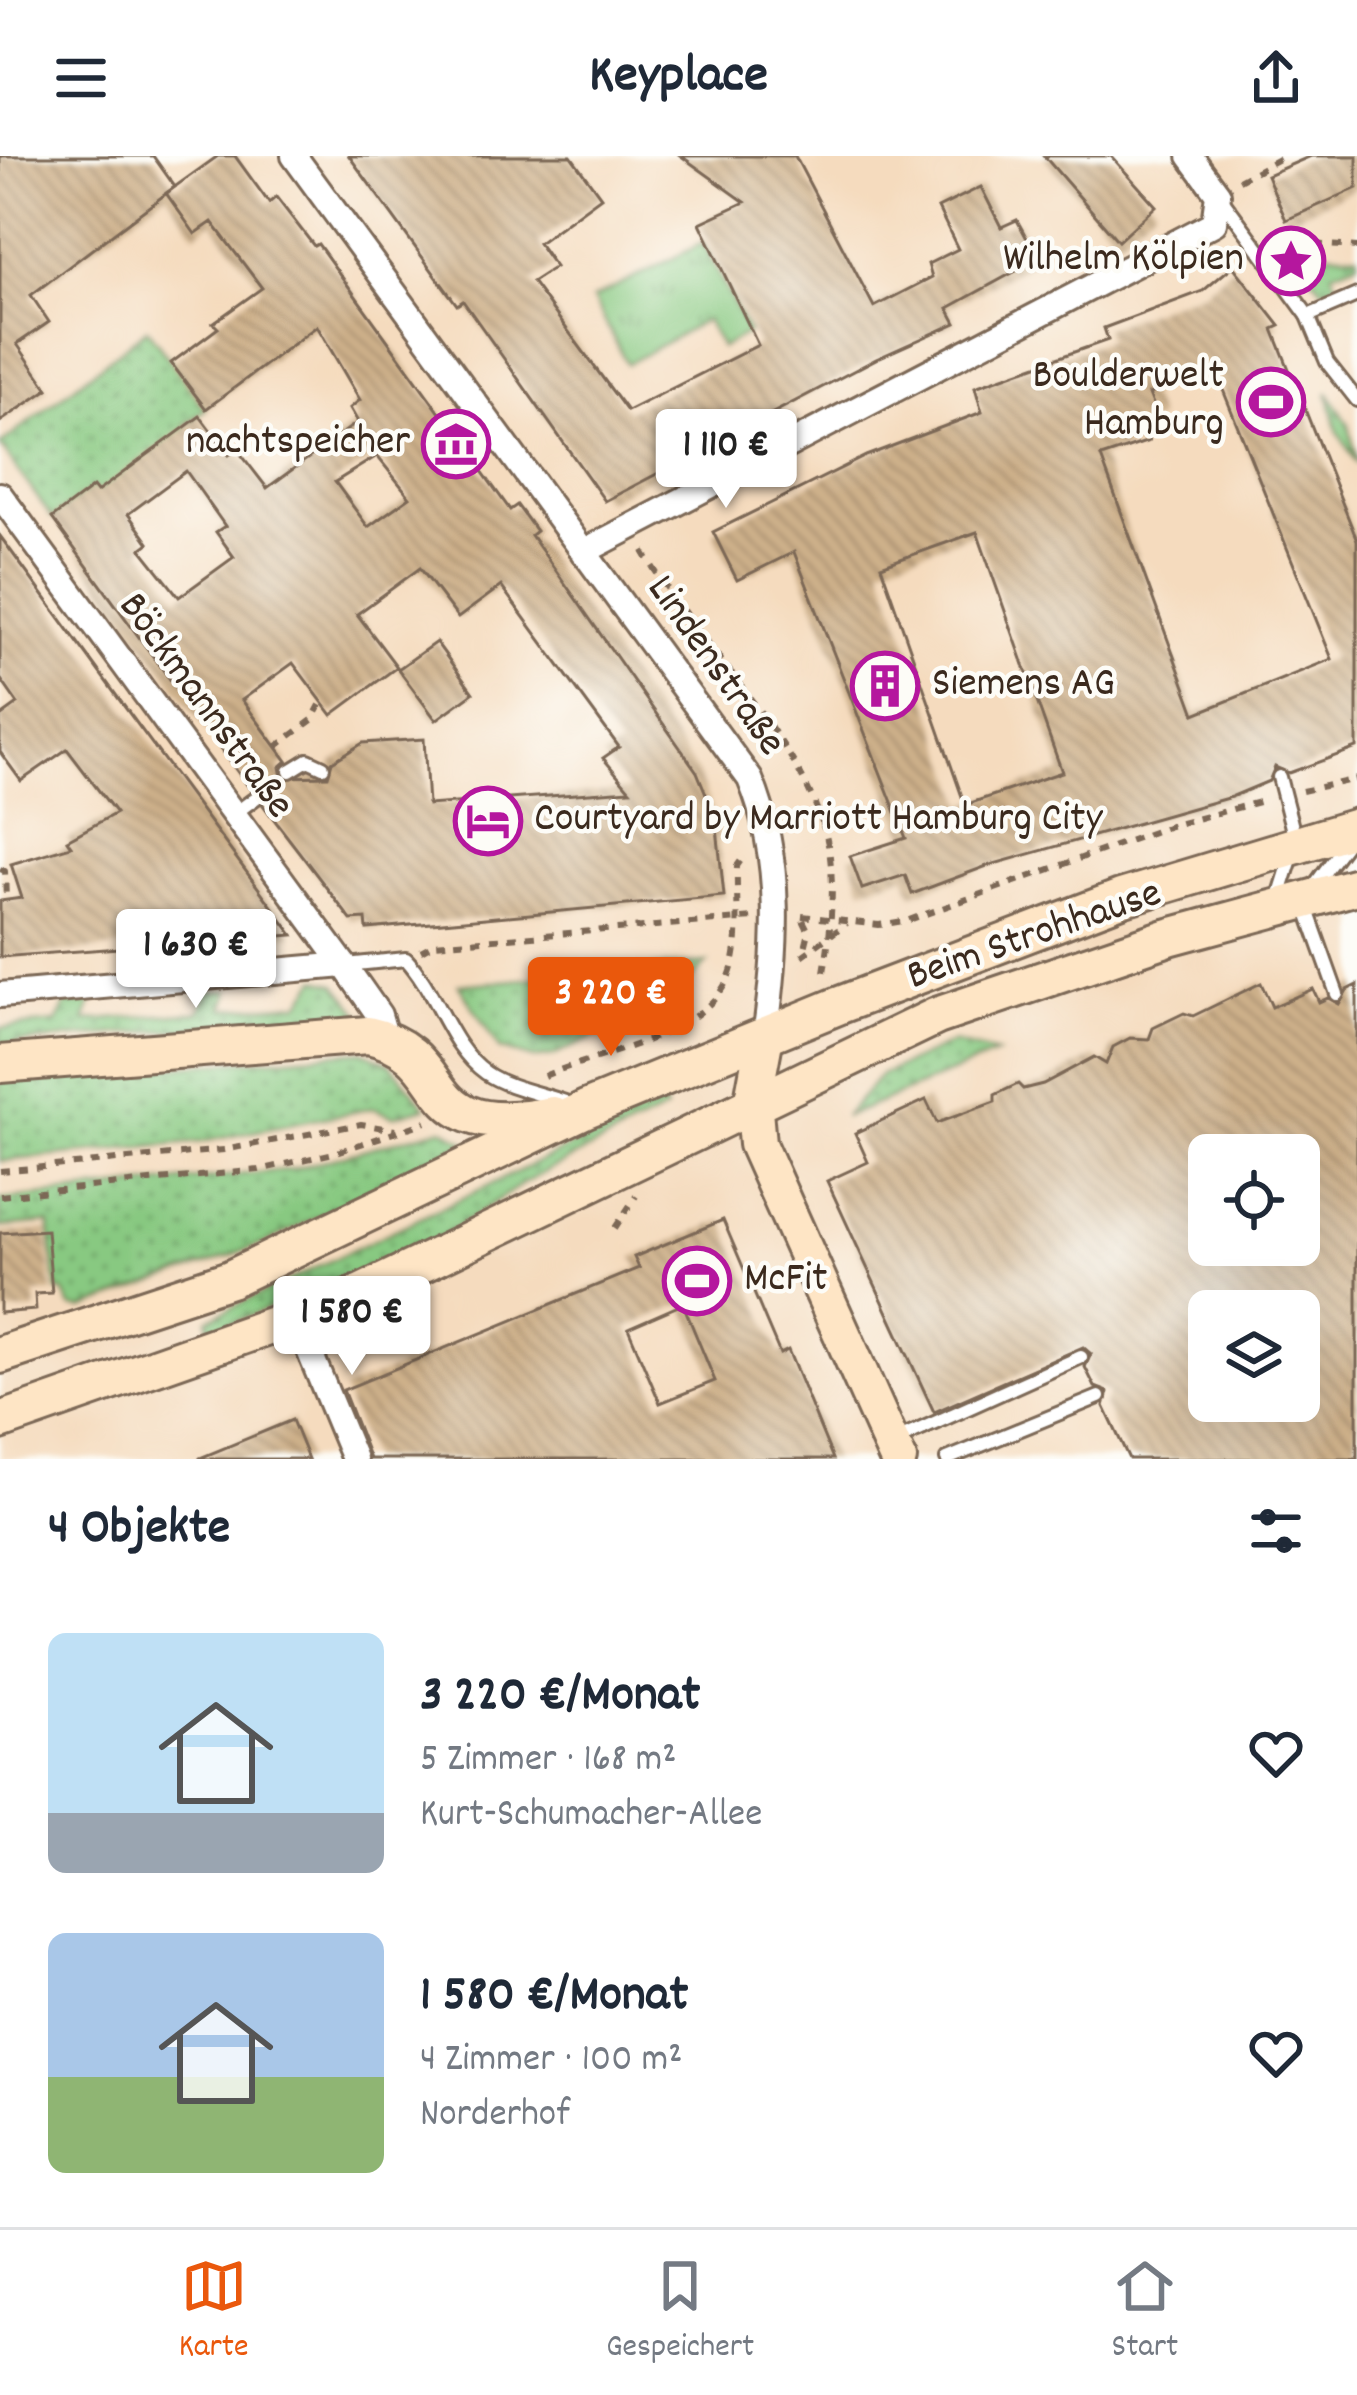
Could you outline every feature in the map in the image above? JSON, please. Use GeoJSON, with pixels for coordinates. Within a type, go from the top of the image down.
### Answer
{"type":"FeatureCollection","features":[{"type":"Feature","properties":{"kind":"main road","name":"Beim Strohhause"},"geometry":{"type":"LineString","coordinates":[[586,1109],[1121,898],[1296,842],[1357,828]]}},
{"type":"Feature","properties":{"kind":"main road","name":"Beim Strohhause"},"geometry":{"type":"LineString","coordinates":[[0,1421],[296,1319],[402,1276],[753,1100],[937,1016],[1357,886]]}},
{"type":"Feature","properties":{"kind":"main road"},"geometry":{"type":"LineString","coordinates":[[0,1064],[314,1036],[386,1039],[410,1052],[449,1104],[471,1118],[506,1123],[586,1109]]}},
{"type":"Feature","properties":{"kind":"main road"},"geometry":{"type":"LineString","coordinates":[[765,1036],[753,1100],[762,1160],[894,1451]]}},
{"type":"Feature","properties":{"kind":"main road"},"geometry":{"type":"LineString","coordinates":[[0,1355],[230,1279],[586,1109]]}},
{"type":"Feature","properties":{"kind":"street","name":"Lindenstraße"},"geometry":{"type":"LineString","coordinates":[[294,156],[734,753],[760,805],[774,904],[765,1036]]}},
{"type":"Feature","properties":{"kind":"street"},"geometry":{"type":"LineString","coordinates":[[583,552],[1214,223],[1228,187],[1190,156]]}},
{"type":"Feature","properties":{"kind":"street","name":"Böckmannstraße"},"geometry":{"type":"LineString","coordinates":[[0,495],[344,965],[379,1015],[386,1039]]}},
{"type":"Feature","properties":{"kind":"street"},"geometry":{"type":"LineString","coordinates":[[0,995],[344,965]]}},
{"type":"Feature","properties":{"kind":"street"},"geometry":{"type":"LineString","coordinates":[[296,1319],[354,1459]]}},
{"type":"Feature","properties":{"kind":"lane"},"geometry":{"type":"LineString","coordinates":[[1228,187],[1263,255],[1308,316],[1327,362],[1357,400]]}},
{"type":"Feature","properties":{"kind":"lane"},"geometry":{"type":"LineString","coordinates":[[1308,316],[1357,295]]}},
{"type":"Feature","properties":{"kind":"lane"},"geometry":{"type":"LineString","coordinates":[[290,771],[308,760],[323,767]]}},
{"type":"Feature","properties":{"kind":"lane"},"geometry":{"type":"LineString","coordinates":[[1279,777],[1296,842],[1290,903],[1337,994]]}},
{"type":"Feature","properties":{"kind":"lane"},"geometry":{"type":"LineString","coordinates":[[234,814],[257,797]]}},
{"type":"Feature","properties":{"kind":"lane"},"geometry":{"type":"LineString","coordinates":[[1290,903],[1357,828]]}},
{"type":"Feature","properties":{"kind":"lane"},"geometry":{"type":"LineString","coordinates":[[344,965],[406,959],[479,1067],[497,1079],[586,1109]]}},
{"type":"Feature","properties":{"kind":"lane"},"geometry":{"type":"LineString","coordinates":[[894,1451],[1081,1358]]}},
{"type":"Feature","properties":{"kind":"lane"},"geometry":{"type":"LineString","coordinates":[[947,1459],[1100,1397]]}},
{"type":"Feature","properties":{"kind":"path"},"geometry":{"type":"LineString","coordinates":[[1228,187],[1284,156]]}},
{"type":"Feature","properties":{"kind":"path"},"geometry":{"type":"LineString","coordinates":[[1280,244],[1357,247]]}},
{"type":"Feature","properties":{"kind":"path"},"geometry":{"type":"LineString","coordinates":[[276,747],[312,720],[320,705]]}},
{"type":"Feature","properties":{"kind":"path"},"geometry":{"type":"LineString","coordinates":[[847,922],[803,955],[809,932],[794,916],[847,922],[909,920],[1170,826],[1357,778]]}},
{"type":"Feature","properties":{"kind":"path"},"geometry":{"type":"LineString","coordinates":[[0,868],[5,871],[6,900]]}},
{"type":"Feature","properties":{"kind":"path"},"geometry":{"type":"LineString","coordinates":[[406,959],[434,944],[736,919],[726,984],[711,1003],[666,1030]]}},
{"type":"Feature","properties":{"kind":"path"},"geometry":{"type":"LineString","coordinates":[[0,1171],[224,1150],[362,1124],[398,1131],[259,1169],[0,1196]]}},
{"type":"Feature","properties":{"kind":"path"},"geometry":{"type":"LineString","coordinates":[[615,1228],[645,1179]]}},
{"type":"Feature","properties":{"kind":"green space"},"geometry":{"type":"Polygon","coordinates":[[[703,243],[748,333],[721,348],[706,320],[627,364],[593,299],[703,243]]]}},
{"type":"Feature","properties":{"kind":"green space"},"geometry":{"type":"Polygon","coordinates":[[[1288,250],[1357,254],[1357,262],[1332,272],[1337,286],[1323,289],[1288,250]]]}},
{"type":"Feature","properties":{"kind":"green space"},"geometry":{"type":"Polygon","coordinates":[[[147,329],[206,409],[184,425],[190,435],[97,492],[93,488],[52,518],[0,445],[147,329]]]}},
{"type":"Feature","properties":{"kind":"green space"},"geometry":{"type":"Polygon","coordinates":[[[1328,392],[1349,425],[1357,464],[1337,430],[1328,392]]]}},
{"type":"Feature","properties":{"kind":"green space"},"geometry":{"type":"Polygon","coordinates":[[[707,963],[670,1001],[553,1056],[533,1059],[499,1049],[459,985],[707,963]]]}},
{"type":"Feature","properties":{"kind":"green space"},"geometry":{"type":"Polygon","coordinates":[[[317,979],[336,983],[362,1015],[0,1044],[0,1028],[57,1023],[66,1004],[92,1002],[85,1021],[200,1012],[208,991],[230,990],[224,1009],[300,1003],[317,979]]]}},
{"type":"Feature","properties":{"kind":"green space"},"geometry":{"type":"Polygon","coordinates":[[[952,1043],[997,1054],[844,1117],[881,1075],[952,1043]]]}},
{"type":"Feature","properties":{"kind":"green space"},"geometry":{"type":"Polygon","coordinates":[[[362,1051],[390,1063],[426,1107],[393,1116],[373,1108],[202,1142],[0,1161],[0,1081],[362,1051]]]}},
{"type":"Feature","properties":{"kind":"green space"},"geometry":{"type":"Polygon","coordinates":[[[662,1103],[666,1110],[524,1183],[415,1254],[209,1331],[208,1319],[662,1103]]]}},
{"type":"Feature","properties":{"kind":"green space"},"geometry":{"type":"Polygon","coordinates":[[[443,1128],[466,1142],[263,1244],[82,1309],[71,1307],[63,1291],[57,1291],[49,1223],[0,1227],[0,1200],[294,1169],[443,1128]]]}},
{"type":"Feature","properties":{"kind":"building"},"geometry":{"type":"Polygon","coordinates":[[[0,156],[153,156],[175,187],[31,295],[49,322],[17,344],[48,389],[0,422],[0,156]]]}},
{"type":"Feature","properties":{"kind":"building"},"geometry":{"type":"Polygon","coordinates":[[[218,156],[235,156],[269,203],[276,197],[314,246],[318,244],[510,510],[517,505],[536,531],[531,535],[697,772],[716,818],[724,896],[367,929],[366,919],[351,920],[263,805],[265,790],[250,789],[52,518],[93,487],[97,492],[200,416],[229,455],[237,449],[267,488],[358,422],[350,408],[360,400],[317,326],[206,409],[171,363],[218,328],[213,323],[262,288],[212,222],[195,234],[166,193],[218,156]],[[377,456],[335,482],[368,527],[410,497],[377,456]],[[186,471],[128,514],[149,543],[141,549],[179,597],[234,557],[216,532],[225,526],[186,471]],[[420,568],[357,614],[397,667],[332,715],[293,663],[242,700],[287,761],[280,767],[282,777],[328,776],[332,762],[363,743],[424,739],[428,805],[630,790],[603,758],[619,747],[501,586],[458,618],[420,568]]]}},
{"type":"Feature","properties":{"kind":"building"},"geometry":{"type":"Polygon","coordinates":[[[349,156],[571,156],[601,197],[538,243],[555,267],[532,282],[627,411],[758,345],[700,223],[745,202],[681,156],[795,156],[874,307],[932,277],[928,264],[958,249],[938,208],[981,187],[1001,227],[1017,220],[1038,259],[948,308],[956,323],[876,359],[605,501],[463,301],[457,305],[349,156]]]}},
{"type":"Feature","properties":{"kind":"building"},"geometry":{"type":"Polygon","coordinates":[[[1044,156],[1111,156],[1156,206],[1118,241],[1044,156]]]}},
{"type":"Feature","properties":{"kind":"building"},"geometry":{"type":"Polygon","coordinates":[[[1311,156],[1357,156],[1357,188],[1286,220],[1267,175],[1311,156]]]}},
{"type":"Feature","properties":{"kind":"building"},"geometry":{"type":"Polygon","coordinates":[[[1233,266],[1280,326],[1273,329],[1357,540],[1357,748],[1289,773],[1275,767],[1269,781],[1231,797],[987,866],[912,894],[905,875],[862,889],[850,856],[906,838],[794,552],[737,580],[713,532],[866,456],[982,412],[975,387],[1108,340],[1104,328],[1203,291],[1233,266]],[[1215,370],[1149,394],[1159,419],[1143,426],[1149,441],[1101,457],[1195,714],[1332,659],[1215,370]],[[977,532],[881,566],[965,805],[1062,772],[977,532]]]}},
{"type":"Feature","properties":{"kind":"building"},"geometry":{"type":"Polygon","coordinates":[[[0,536],[293,935],[0,957],[0,901],[22,898],[11,864],[71,846],[67,840],[116,813],[67,749],[21,781],[0,752],[0,717],[18,704],[0,678],[0,536]]]}},
{"type":"Feature","properties":{"kind":"building"},"geometry":{"type":"Polygon","coordinates":[[[436,642],[473,693],[436,720],[398,669],[436,642]]]}},
{"type":"Feature","properties":{"kind":"building"},"geometry":{"type":"Polygon","coordinates":[[[1261,983],[1272,1007],[1313,989],[1319,1002],[1328,998],[1339,1004],[1347,990],[1357,985],[1357,1459],[1129,1459],[1104,1406],[1108,1392],[1095,1387],[1085,1367],[1091,1354],[1083,1347],[934,1412],[827,1181],[868,1162],[855,1133],[926,1100],[937,1123],[995,1102],[995,1095],[1018,1084],[1023,1089],[1043,1084],[1094,1057],[1106,1064],[1113,1047],[1130,1038],[1149,1039],[1153,1028],[1184,1013],[1193,1016],[1261,983]]]}},
{"type":"Feature","properties":{"kind":"building"},"geometry":{"type":"Polygon","coordinates":[[[723,1220],[780,1354],[788,1350],[833,1459],[370,1459],[343,1390],[639,1268],[634,1257],[723,1220]],[[683,1304],[628,1328],[660,1403],[715,1381],[683,1304]]]}},
{"type":"Feature","properties":{"kind":"building"},"geometry":{"type":"Polygon","coordinates":[[[47,1230],[52,1293],[35,1294],[36,1310],[0,1313],[0,1233],[47,1230]]]}},
{"type":"Feature","properties":{"kind":"building"},"geometry":{"type":"Polygon","coordinates":[[[292,1420],[308,1459],[200,1459],[200,1458],[292,1420]]]}},
{"type":"Feature","properties":{"kind":"place","name":"Wilhelm Kölpien"},"geometry":{"type":"Point","coordinates":[1291,261]}},
{"type":"Feature","properties":{"kind":"place","name":"Boulderwelt Hamburg"},"geometry":{"type":"Point","coordinates":[1271,402]}},
{"type":"Feature","properties":{"kind":"place","name":"nachtspeicher"},"geometry":{"type":"Point","coordinates":[456,444]}},
{"type":"Feature","properties":{"kind":"place","name":"Siemens AG"},"geometry":{"type":"Point","coordinates":[885,686]}},
{"type":"Feature","properties":{"kind":"place","name":"Courtyard by Marriott Hamburg City"},"geometry":{"type":"Point","coordinates":[488,821]}},
{"type":"Feature","properties":{"kind":"place","name":"McFit"},"geometry":{"type":"Point","coordinates":[697,1281]}}]}
